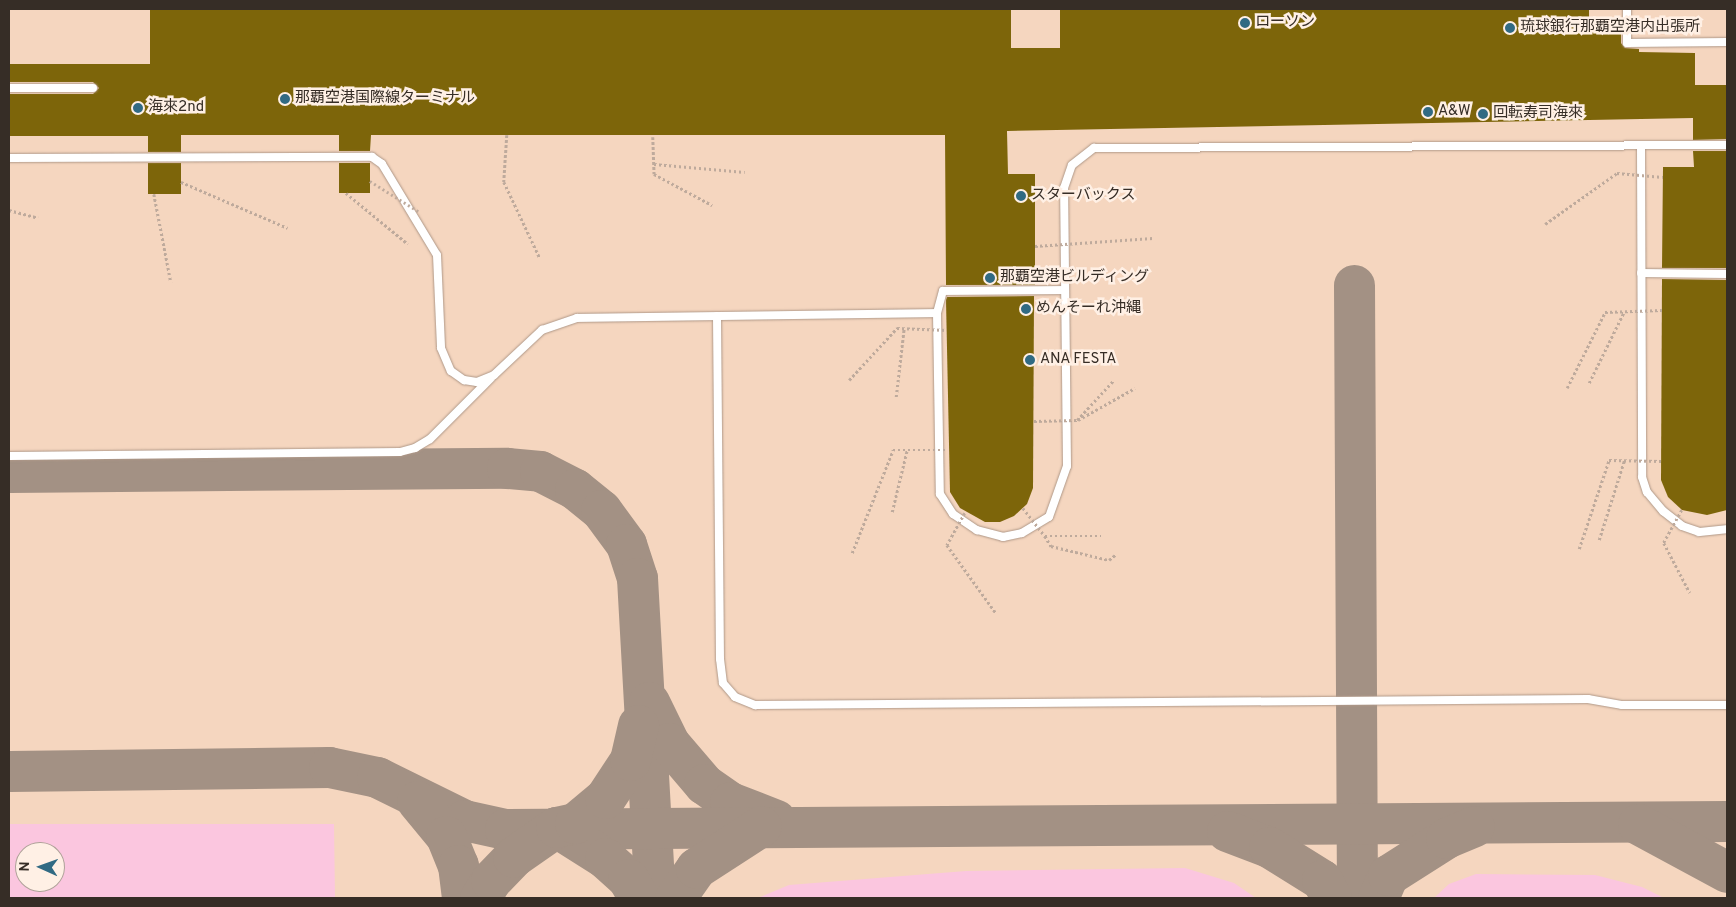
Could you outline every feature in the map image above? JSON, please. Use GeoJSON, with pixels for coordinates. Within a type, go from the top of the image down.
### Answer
{"type":"FeatureCollection","features":[{"type":"Feature","properties":{"kind":"lane"},"geometry":{"type":"LineString","coordinates":[[1627,9],[1627,43],[1727,42]]}},
{"type":"Feature","properties":{"kind":"lane"},"geometry":{"type":"LineString","coordinates":[[9,88],[93,88]]}},
{"type":"Feature","properties":{"kind":"lane"},"geometry":{"type":"LineString","coordinates":[[1641,145],[1641,273],[1645,484],[1663,511],[1682,526],[1700,532],[1727,529]]}},
{"type":"Feature","properties":{"kind":"lane"},"geometry":{"type":"LineString","coordinates":[[1065,290],[943,291],[937,313],[940,494],[952,514],[977,530],[1003,537],[1022,533],[1049,517],[1067,466],[1064,188],[1072,165],[1094,148],[1727,145]]}},
{"type":"Feature","properties":{"kind":"lane"},"geometry":{"type":"LineString","coordinates":[[9,158],[361,154],[372,157],[382,164],[437,255],[443,359],[451,372],[464,380],[477,382],[494,375]]}},
{"type":"Feature","properties":{"kind":"lane"},"geometry":{"type":"LineString","coordinates":[[1641,273],[1727,274]]}},
{"type":"Feature","properties":{"kind":"lane"},"geometry":{"type":"LineString","coordinates":[[9,456],[400,452],[415,448],[430,439],[542,330],[577,318],[937,313]]}},
{"type":"Feature","properties":{"kind":"lane"},"geometry":{"type":"LineString","coordinates":[[717,316],[720,659],[723,683],[735,697],[755,706],[1588,699],[1622,705],[1727,705]]}},
{"type":"Feature","properties":{"kind":"path"},"geometry":{"type":"LineString","coordinates":[[507,135],[504,182],[540,258]]}},
{"type":"Feature","properties":{"kind":"path"},"geometry":{"type":"LineString","coordinates":[[653,137],[654,174],[712,205]]}},
{"type":"Feature","properties":{"kind":"path"},"geometry":{"type":"LineString","coordinates":[[654,164],[745,172]]}},
{"type":"Feature","properties":{"kind":"path"},"geometry":{"type":"LineString","coordinates":[[1545,224],[1617,173],[1663,177]]}},
{"type":"Feature","properties":{"kind":"path"},"geometry":{"type":"LineString","coordinates":[[370,180],[421,213]]}},
{"type":"Feature","properties":{"kind":"path"},"geometry":{"type":"LineString","coordinates":[[181,182],[288,228]]}},
{"type":"Feature","properties":{"kind":"path"},"geometry":{"type":"LineString","coordinates":[[346,193],[408,244]]}},
{"type":"Feature","properties":{"kind":"path"},"geometry":{"type":"LineString","coordinates":[[154,194],[171,282]]}},
{"type":"Feature","properties":{"kind":"path"},"geometry":{"type":"LineString","coordinates":[[9,210],[38,218]]}},
{"type":"Feature","properties":{"kind":"path"},"geometry":{"type":"LineString","coordinates":[[1035,246],[1153,238]]}},
{"type":"Feature","properties":{"kind":"path"},"geometry":{"type":"LineString","coordinates":[[1567,388],[1605,312],[1662,310]]}},
{"type":"Feature","properties":{"kind":"path"},"geometry":{"type":"LineString","coordinates":[[1589,382],[1624,312]]}},
{"type":"Feature","properties":{"kind":"path"},"geometry":{"type":"LineString","coordinates":[[849,380],[898,328],[946,330]]}},
{"type":"Feature","properties":{"kind":"path"},"geometry":{"type":"LineString","coordinates":[[896,397],[904,328]]}},
{"type":"Feature","properties":{"kind":"path"},"geometry":{"type":"LineString","coordinates":[[1077,420],[1112,381]]}},
{"type":"Feature","properties":{"kind":"path"},"geometry":{"type":"LineString","coordinates":[[1034,421],[1077,420],[1135,388]]}},
{"type":"Feature","properties":{"kind":"path"},"geometry":{"type":"LineString","coordinates":[[852,553],[893,450],[947,450]]}},
{"type":"Feature","properties":{"kind":"path"},"geometry":{"type":"LineString","coordinates":[[892,512],[907,450]]}},
{"type":"Feature","properties":{"kind":"path"},"geometry":{"type":"LineString","coordinates":[[1579,549],[1609,460],[1661,461]]}},
{"type":"Feature","properties":{"kind":"path"},"geometry":{"type":"LineString","coordinates":[[1599,540],[1624,461]]}},
{"type":"Feature","properties":{"kind":"path"},"geometry":{"type":"LineString","coordinates":[[1023,508],[1051,546],[1108,560],[1115,555]]}},
{"type":"Feature","properties":{"kind":"path"},"geometry":{"type":"LineString","coordinates":[[1682,510],[1664,543],[1690,593]]}},
{"type":"Feature","properties":{"kind":"path"},"geometry":{"type":"LineString","coordinates":[[965,513],[947,546],[996,613]]}},
{"type":"Feature","properties":{"kind":"path"},"geometry":{"type":"LineString","coordinates":[[1045,536],[1101,536]]}},
{"type":"Feature","properties":{"kind":"shaded area"},"geometry":{"type":"Polygon","coordinates":[[[9,9],[1727,9],[1727,898],[9,898],[9,9]]]}},
{"type":"Feature","properties":{"kind":"shaded area"},"geometry":{"type":"Polygon","coordinates":[[[9,824],[334,824],[335,898],[9,898],[9,824]]]}},
{"type":"Feature","properties":{"kind":"shaded area"},"geometry":{"type":"Polygon","coordinates":[[[1185,868],[1234,883],[1256,898],[758,898],[789,885],[966,871],[1185,868]]]}},
{"type":"Feature","properties":{"kind":"shaded area"},"geometry":{"type":"Polygon","coordinates":[[[1476,874],[1595,875],[1642,887],[1664,898],[1434,898],[1449,884],[1476,874]]]}},
{"type":"Feature","properties":{"kind":"building","name":"那覇空港ビルディング"},"geometry":{"type":"Polygon","coordinates":[[[150,9],[1011,9],[1011,48],[1060,48],[1060,9],[1589,9],[1589,19],[1621,19],[1621,43],[1625,48],[1639,49],[1639,52],[1695,53],[1695,85],[1727,85],[1727,139],[1693,140],[1693,118],[1007,131],[1008,174],[1035,174],[1035,285],[946,285],[945,135],[371,135],[370,151],[339,151],[339,135],[181,135],[181,152],[148,152],[148,136],[9,136],[9,94],[93,94],[99,88],[93,82],[9,82],[9,64],[150,64],[150,9]]]}},
{"type":"Feature","properties":{"kind":"building"},"geometry":{"type":"Polygon","coordinates":[[[1693,151],[1727,151],[1727,268],[1662,268],[1663,167],[1694,167],[1693,151]]]}},
{"type":"Feature","properties":{"kind":"building"},"geometry":{"type":"Polygon","coordinates":[[[148,163],[181,163],[181,194],[148,194],[148,163]]]}},
{"type":"Feature","properties":{"kind":"building"},"geometry":{"type":"Polygon","coordinates":[[[339,163],[370,163],[370,193],[339,193],[339,163]]]}},
{"type":"Feature","properties":{"kind":"building"},"geometry":{"type":"Polygon","coordinates":[[[1662,279],[1727,280],[1727,510],[1707,515],[1682,510],[1668,497],[1661,480],[1662,279]]]}},
{"type":"Feature","properties":{"kind":"building"},"geometry":{"type":"Polygon","coordinates":[[[1034,296],[1033,488],[1027,504],[1014,516],[1000,522],[985,522],[960,508],[950,492],[946,300],[947,297],[1034,296]]]}},
{"type":"Feature","properties":{"kind":"taxiway"},"geometry":{"type":"LineString","coordinates":[[1354,285],[1357,898]]}},
{"type":"Feature","properties":{"kind":"taxiway"},"geometry":{"type":"LineString","coordinates":[[9,472],[507,468],[540,471],[575,489],[601,510],[626,544],[637,578],[655,898]]}},
{"type":"Feature","properties":{"kind":"taxiway"},"geometry":{"type":"LineString","coordinates":[[649,702],[669,743],[704,784],[730,802],[776,820]]}},
{"type":"Feature","properties":{"kind":"taxiway"},"geometry":{"type":"LineString","coordinates":[[480,898],[491,880],[513,857],[556,827],[575,823],[605,798],[630,760],[638,725]]}},
{"type":"Feature","properties":{"kind":"taxiway"},"geometry":{"type":"LineString","coordinates":[[9,771],[329,767],[377,777],[464,820],[505,829],[1727,821]]}},
{"type":"Feature","properties":{"kind":"taxiway"},"geometry":{"type":"LineString","coordinates":[[417,801],[446,836],[458,865],[462,898]]}},
{"type":"Feature","properties":{"kind":"taxiway"},"geometry":{"type":"LineString","coordinates":[[1638,824],[1727,872]]}},
{"type":"Feature","properties":{"kind":"taxiway"},"geometry":{"type":"LineString","coordinates":[[675,898],[696,868],[761,826]]}},
{"type":"Feature","properties":{"kind":"taxiway"},"geometry":{"type":"LineString","coordinates":[[1378,898],[1388,875],[1446,838],[1474,826]]}},
{"type":"Feature","properties":{"kind":"taxiway"},"geometry":{"type":"LineString","coordinates":[[556,827],[605,858],[628,879],[639,898]]}},
{"type":"Feature","properties":{"kind":"taxiway"},"geometry":{"type":"LineString","coordinates":[[1227,831],[1269,847],[1322,880],[1331,898]]}},
{"type":"Feature","properties":{"kind":"place","name":"ローソン"},"geometry":{"type":"Point","coordinates":[1245,23]}},
{"type":"Feature","properties":{"kind":"place","name":"琉球銀行那覇空港内出張所"},"geometry":{"type":"Point","coordinates":[1510,28]}},
{"type":"Feature","properties":{"kind":"place","name":"那覇空港国際線ターミナル"},"geometry":{"type":"Point","coordinates":[285,99]}},
{"type":"Feature","properties":{"kind":"place","name":"海來2nd"},"geometry":{"type":"Point","coordinates":[138,108]}},
{"type":"Feature","properties":{"kind":"place","name":"A&W"},"geometry":{"type":"Point","coordinates":[1428,112]}},
{"type":"Feature","properties":{"kind":"place","name":"回転寿司海來"},"geometry":{"type":"Point","coordinates":[1483,114]}},
{"type":"Feature","properties":{"kind":"place","name":"スターバックス"},"geometry":{"type":"Point","coordinates":[1021,196]}},
{"type":"Feature","properties":{"kind":"place","name":"那覇空港ビルディング"},"geometry":{"type":"Point","coordinates":[990,278]}},
{"type":"Feature","properties":{"kind":"place","name":"めんそーれ沖縄"},"geometry":{"type":"Point","coordinates":[1026,309]}},
{"type":"Feature","properties":{"kind":"place","name":"ANA FESTA"},"geometry":{"type":"Point","coordinates":[1030,360]}}]}
